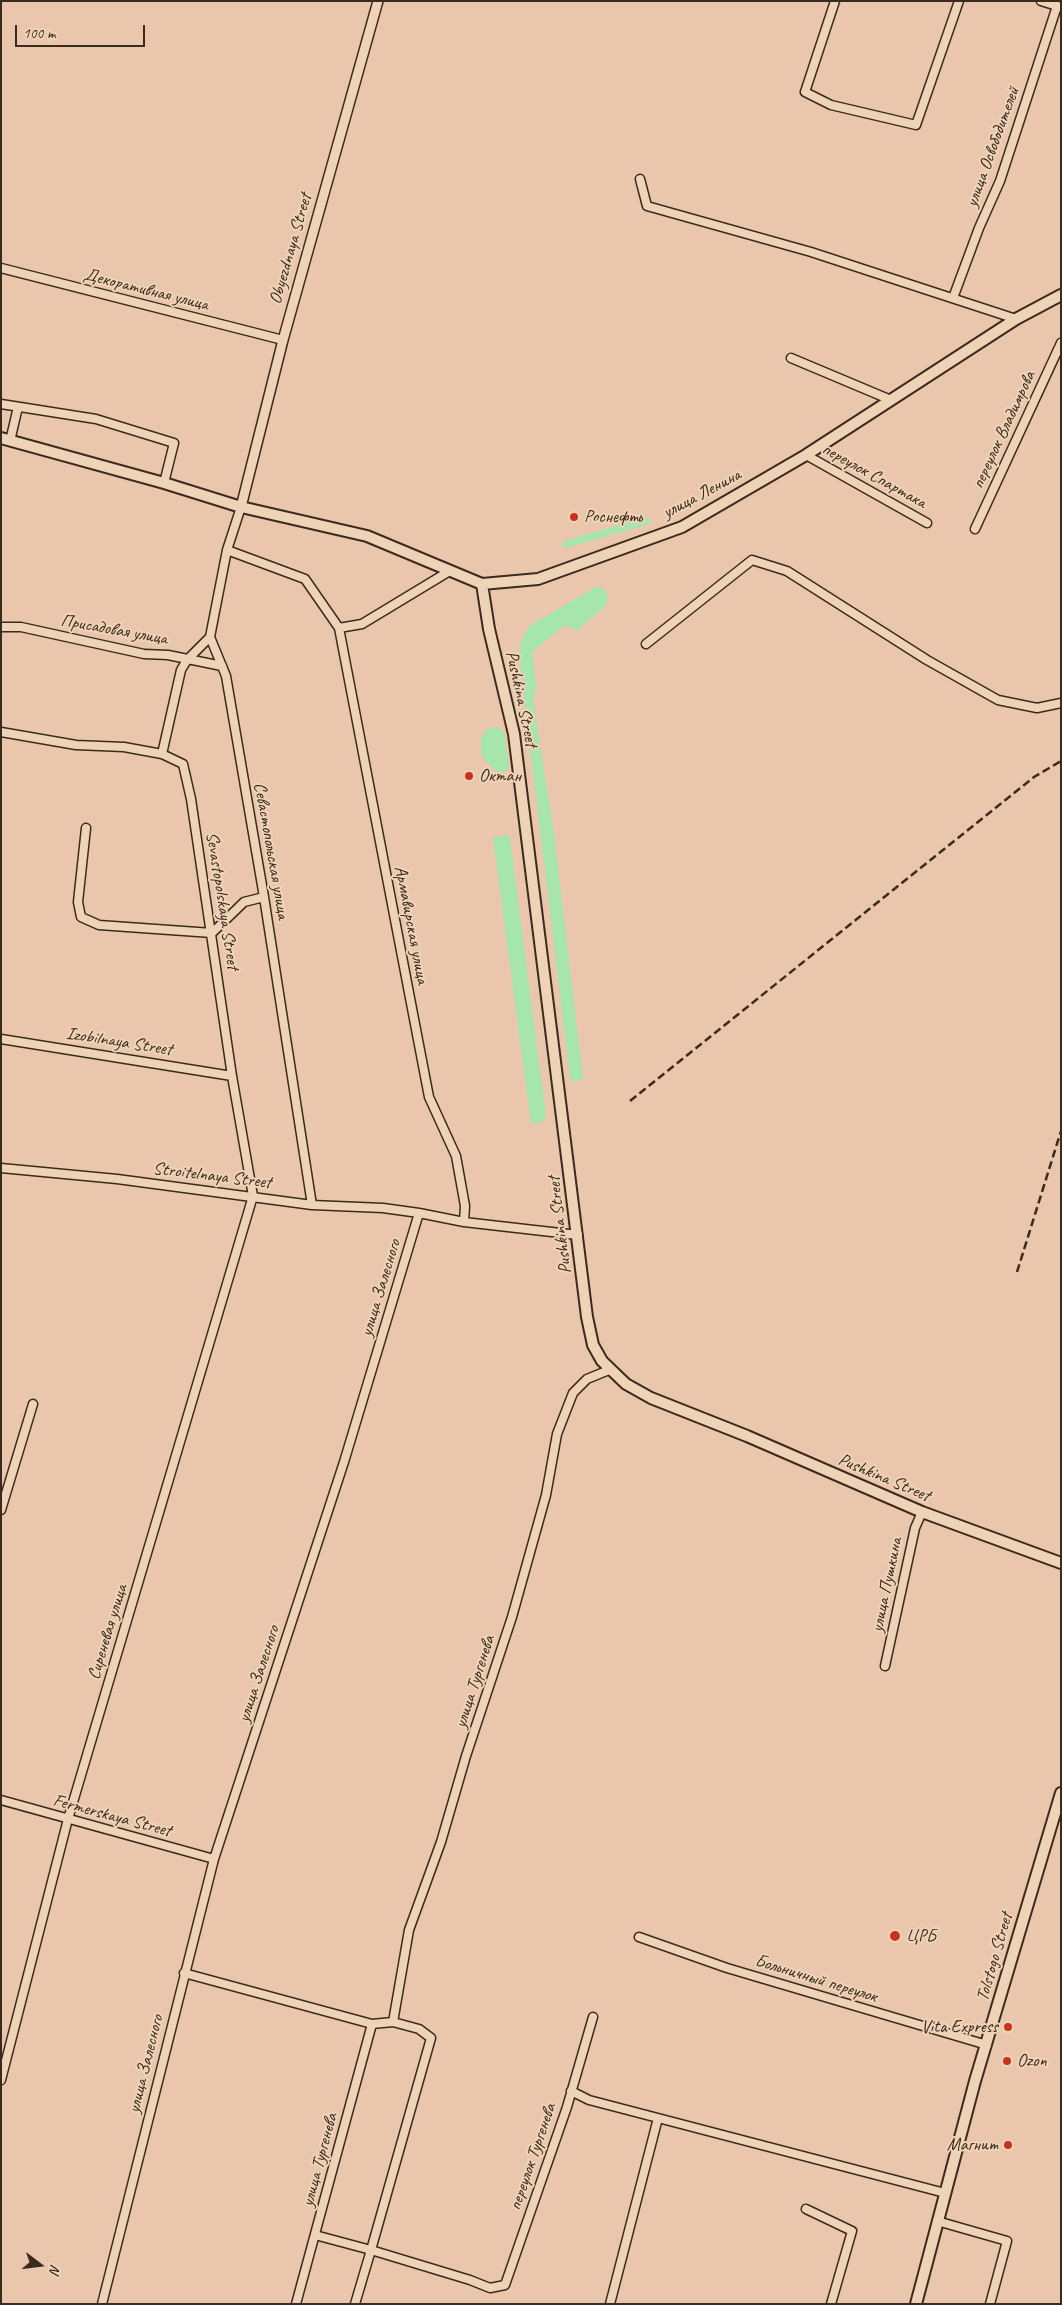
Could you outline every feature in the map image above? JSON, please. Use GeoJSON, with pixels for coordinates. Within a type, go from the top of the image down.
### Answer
{"type":"FeatureCollection","features":[{"type":"Feature","properties":{"kind":"main road","name":"улица Ленина"},"geometry":{"type":"LineString","coordinates":[[482,584],[538,579],[682,528],[806,455],[1016,319],[1061,295]]}},
{"type":"Feature","properties":{"kind":"main road"},"geometry":{"type":"LineString","coordinates":[[6,439],[164,482],[241,507],[366,536],[424,559],[448,572],[482,584]]}},
{"type":"Feature","properties":{"kind":"main road","name":"Pushkina Street"},"geometry":{"type":"LineString","coordinates":[[482,584],[489,629],[514,734],[589,1326],[594,1345],[609,1370],[626,1384],[651,1398],[747,1436],[922,1512],[1061,1563]]}},
{"type":"Feature","properties":{"kind":"main road","name":"Tolstogo Street"},"geometry":{"type":"LineString","coordinates":[[916,2304],[937,2221],[987,2045],[1061,1794]]}},
{"type":"Feature","properties":{"kind":"street","name":"Obyezdnaya Street"},"geometry":{"type":"LineString","coordinates":[[241,507],[283,340],[378,1]]}},
{"type":"Feature","properties":{"kind":"street"},"geometry":{"type":"LineString","coordinates":[[835,1],[805,92],[831,104],[916,125],[959,1]]}},
{"type":"Feature","properties":{"kind":"street","name":"улица Освободителей"},"geometry":{"type":"LineString","coordinates":[[953,298],[979,228],[1000,181],[1059,6],[1041,1]]}},
{"type":"Feature","properties":{"kind":"street"},"geometry":{"type":"LineString","coordinates":[[640,179],[647,206],[811,252],[1016,319]]}},
{"type":"Feature","properties":{"kind":"street","name":"Декоративная улица"},"geometry":{"type":"LineString","coordinates":[[1,268],[283,340]]}},
{"type":"Feature","properties":{"kind":"street","name":"переулок Владимрова"},"geometry":{"type":"LineString","coordinates":[[976,529],[1061,344]]}},
{"type":"Feature","properties":{"kind":"street"},"geometry":{"type":"LineString","coordinates":[[791,358],[891,400]]}},
{"type":"Feature","properties":{"kind":"street"},"geometry":{"type":"LineString","coordinates":[[1,404],[96,419],[174,443],[164,482]]}},
{"type":"Feature","properties":{"kind":"street"},"geometry":{"type":"LineString","coordinates":[[6,439],[18,407]]}},
{"type":"Feature","properties":{"kind":"street","name":"переулок Спартака"},"geometry":{"type":"LineString","coordinates":[[806,455],[927,523]]}},
{"type":"Feature","properties":{"kind":"street"},"geometry":{"type":"LineString","coordinates":[[1,732],[76,745],[124,747],[162,754],[181,670],[187,660],[210,637],[227,550],[241,507]]}},
{"type":"Feature","properties":{"kind":"street","name":"Армавирская улица"},"geometry":{"type":"LineString","coordinates":[[227,550],[305,579],[339,628],[429,1097],[456,1156],[465,1206],[464,1222]]}},
{"type":"Feature","properties":{"kind":"street"},"geometry":{"type":"LineString","coordinates":[[646,644],[752,560],[788,571],[927,660],[998,700],[1037,708],[1061,703]]}},
{"type":"Feature","properties":{"kind":"street"},"geometry":{"type":"LineString","coordinates":[[339,628],[362,624],[448,572]]}},
{"type":"Feature","properties":{"kind":"street","name":"Присадовая улица"},"geometry":{"type":"LineString","coordinates":[[1,627],[21,627],[144,654],[168,655],[222,666]]}},
{"type":"Feature","properties":{"kind":"street","name":"Севастопольская улица"},"geometry":{"type":"LineString","coordinates":[[210,637],[226,676],[264,897],[312,1205]]}},
{"type":"Feature","properties":{"kind":"street","name":"Sevastopolskaya Street"},"geometry":{"type":"LineString","coordinates":[[162,754],[183,764],[191,800],[232,1076],[253,1196]]}},
{"type":"Feature","properties":{"kind":"street"},"geometry":{"type":"LineString","coordinates":[[86,828],[78,902],[81,917],[99,925],[212,933],[244,902],[264,897]]}},
{"type":"Feature","properties":{"kind":"street","name":"Izobilnaya Street"},"geometry":{"type":"LineString","coordinates":[[1,1039],[232,1076]]}},
{"type":"Feature","properties":{"kind":"street","name":"Stroitelnaya Street"},"geometry":{"type":"LineString","coordinates":[[1,1168],[253,1196],[312,1205],[383,1208],[419,1213]]}},
{"type":"Feature","properties":{"kind":"street","name":"Сиреневая улица"},"geometry":{"type":"LineString","coordinates":[[1,2080],[68,1819],[253,1196]]}},
{"type":"Feature","properties":{"kind":"street"},"geometry":{"type":"LineString","coordinates":[[419,1213],[464,1222],[578,1236]]}},
{"type":"Feature","properties":{"kind":"street","name":"улица Залесного"},"geometry":{"type":"LineString","coordinates":[[102,2304],[214,1859],[344,1462],[419,1213]]}},
{"type":"Feature","properties":{"kind":"street","name":"улица Тургенева"},"geometry":{"type":"LineString","coordinates":[[393,2022],[409,1930],[441,1842],[466,1756],[512,1618],[546,1494],[557,1434],[573,1393],[587,1379],[609,1370]]}},
{"type":"Feature","properties":{"kind":"street"},"geometry":{"type":"LineString","coordinates":[[1,1510],[33,1404]]}},
{"type":"Feature","properties":{"kind":"street","name":"улица Пушкина"},"geometry":{"type":"LineString","coordinates":[[885,1666],[915,1528],[922,1512]]}},
{"type":"Feature","properties":{"kind":"street","name":"Fermerskaya Street"},"geometry":{"type":"LineString","coordinates":[[1,1800],[214,1859]]}},
{"type":"Feature","properties":{"kind":"street","name":"Больничный переулок"},"geometry":{"type":"LineString","coordinates":[[639,1937],[727,1968],[987,2045]]}},
{"type":"Feature","properties":{"kind":"street"},"geometry":{"type":"LineString","coordinates":[[184,1973],[372,2024],[393,2022],[419,2029],[431,2038],[355,2304]]}},
{"type":"Feature","properties":{"kind":"street"},"geometry":{"type":"LineString","coordinates":[[571,2091],[593,2018]]}},
{"type":"Feature","properties":{"kind":"street","name":"улица Тургенева"},"geometry":{"type":"LineString","coordinates":[[296,2304],[372,2024]]}},
{"type":"Feature","properties":{"kind":"street","name":"переулок Тургенева"},"geometry":{"type":"LineString","coordinates":[[315,2235],[471,2280],[490,2288],[505,2285],[571,2091],[589,2100],[945,2193]]}},
{"type":"Feature","properties":{"kind":"street"},"geometry":{"type":"LineString","coordinates":[[610,2304],[658,2118]]}},
{"type":"Feature","properties":{"kind":"street"},"geometry":{"type":"LineString","coordinates":[[806,2209],[852,2231],[831,2304]]}},
{"type":"Feature","properties":{"kind":"street"},"geometry":{"type":"LineString","coordinates":[[937,2221],[1007,2241],[990,2304]]}},
{"type":"Feature","properties":{"kind":"green space"},"geometry":{"type":"Polygon","coordinates":[[[646,517],[650,521],[649,524],[566,548],[562,546],[564,541],[646,517]]]}},
{"type":"Feature","properties":{"kind":"green space"},"geometry":{"type":"Polygon","coordinates":[[[598,586],[604,589],[609,598],[605,606],[578,630],[564,626],[532,652],[536,686],[533,700],[554,834],[583,1079],[573,1082],[570,1077],[520,664],[520,644],[529,626],[598,586]]]}},
{"type":"Feature","properties":{"kind":"green space"},"geometry":{"type":"Polygon","coordinates":[[[492,727],[500,728],[504,732],[509,766],[506,771],[496,771],[484,760],[481,752],[481,739],[486,730],[492,727]]]}},
{"type":"Feature","properties":{"kind":"green space"},"geometry":{"type":"Polygon","coordinates":[[[506,835],[510,838],[546,1117],[540,1123],[531,1124],[493,838],[506,835]]]}},
{"type":"Feature","properties":{"kind":"railway"},"geometry":{"type":"LineString","coordinates":[[630,1101],[1034,777],[1061,761]]}},
{"type":"Feature","properties":{"kind":"railway"},"geometry":{"type":"LineString","coordinates":[[1017,1272],[1061,1131]]}},
{"type":"Feature","properties":{"kind":"place","name":"Роснефть"},"geometry":{"type":"Point","coordinates":[574,517]}},
{"type":"Feature","properties":{"kind":"place","name":"Октан"},"geometry":{"type":"Point","coordinates":[469,776]}},
{"type":"Feature","properties":{"kind":"place","name":"ЦРБ"},"geometry":{"type":"Point","coordinates":[895,1936]}},
{"type":"Feature","properties":{"kind":"place","name":"Vita Express"},"geometry":{"type":"Point","coordinates":[1008,2027]}},
{"type":"Feature","properties":{"kind":"place","name":"Ozon"},"geometry":{"type":"Point","coordinates":[1007,2061]}},
{"type":"Feature","properties":{"kind":"place","name":"Магнит"},"geometry":{"type":"Point","coordinates":[1008,2145]}}]}
